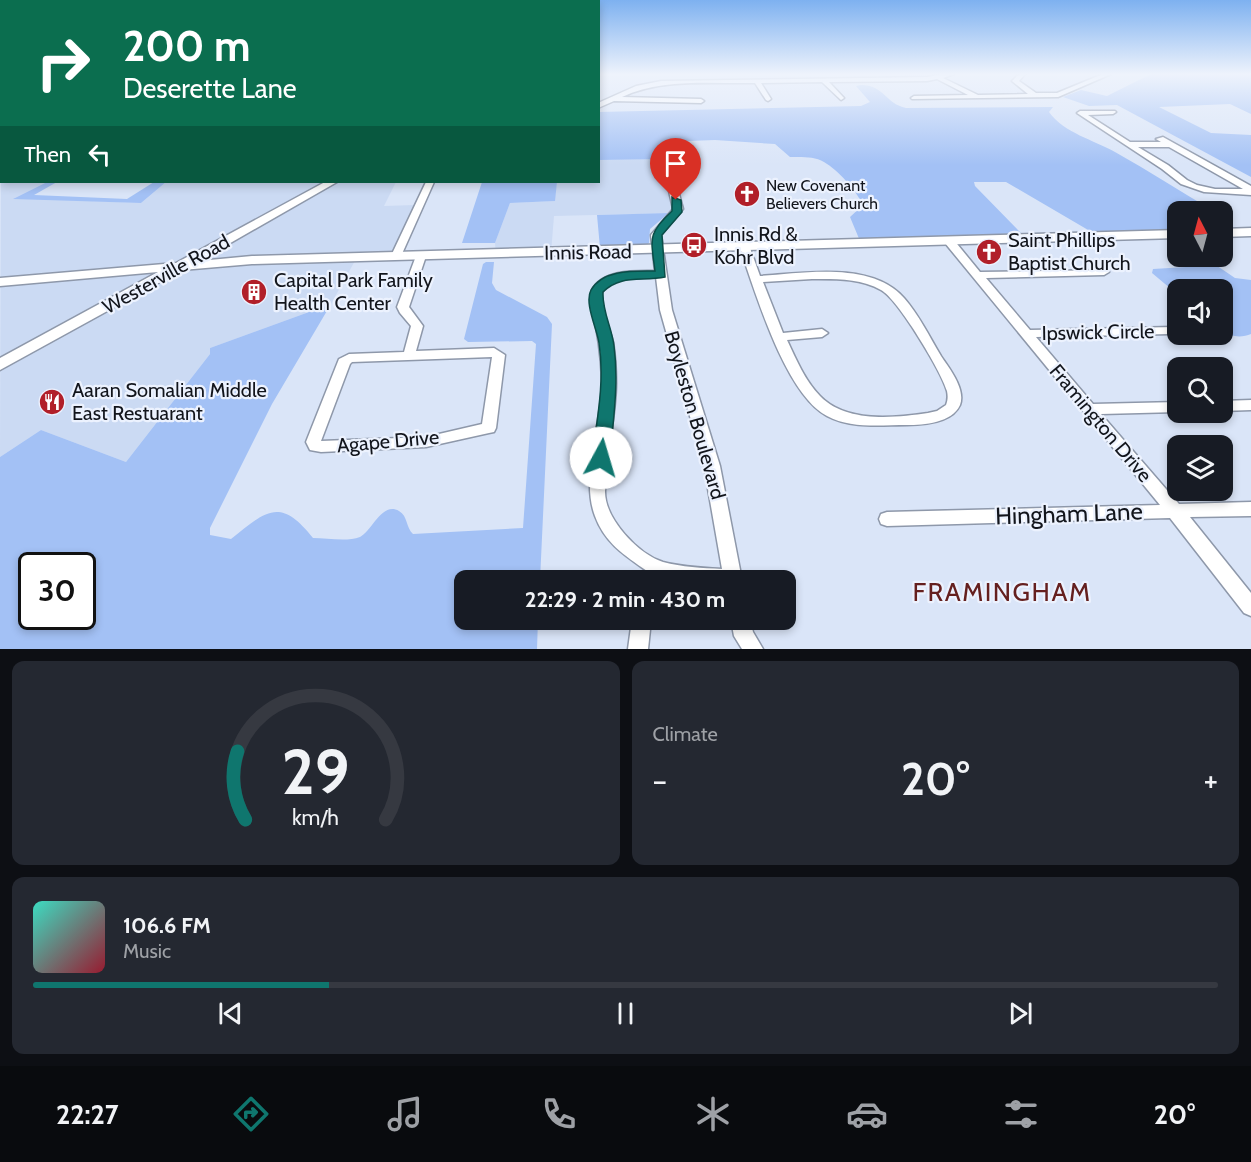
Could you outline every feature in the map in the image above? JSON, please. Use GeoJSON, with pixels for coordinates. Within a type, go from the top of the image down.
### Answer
{"type":"FeatureCollection","features":[{"type":"Feature","properties":{"kind":"main road","name":"Westerville Road"},"geometry":{"type":"LineString","coordinates":[[0,365],[330,183]]}},
{"type":"Feature","properties":{"kind":"main road"},"geometry":{"type":"LineString","coordinates":[[1233,233],[1251,232]]}},
{"type":"Feature","properties":{"kind":"main road","name":"Innis Road"},"geometry":{"type":"LineString","coordinates":[[0,282],[252,260],[745,248],[1167,234]]}},
{"type":"Feature","properties":{"kind":"main road"},"geometry":{"type":"LineString","coordinates":[[120,272],[132,273],[141,280],[135,291]]}},
{"type":"Feature","properties":{"kind":"street"},"geometry":{"type":"LineString","coordinates":[[1113,112],[1080,113],[1165,167],[1172,176],[1195,187],[1223,192],[1251,191]]}},
{"type":"Feature","properties":{"kind":"street"},"geometry":{"type":"LineString","coordinates":[[1160,139],[1251,191]]}},
{"type":"Feature","properties":{"kind":"street"},"geometry":{"type":"LineString","coordinates":[[1128,144],[1170,145]]}},
{"type":"Feature","properties":{"kind":"street"},"geometry":{"type":"LineString","coordinates":[[658,250],[658,230],[678,209],[667,164]]}},
{"type":"Feature","properties":{"kind":"street"},"geometry":{"type":"LineString","coordinates":[[396,256],[430,183]]}},
{"type":"Feature","properties":{"kind":"street","name":"Framington Drive"},"geometry":{"type":"LineString","coordinates":[[949,241],[1090,409],[1251,607]]}},
{"type":"Feature","properties":{"kind":"street"},"geometry":{"type":"LineString","coordinates":[[745,248],[768,313],[814,401],[851,419],[918,420],[943,414],[952,408],[954,400],[951,382],[899,299],[886,287],[873,280],[853,277],[756,279]]}},
{"type":"Feature","properties":{"kind":"street","name":"Boyleston Boulevard"},"geometry":{"type":"LineString","coordinates":[[658,250],[671,333],[712,466],[731,570]]}},
{"type":"Feature","properties":{"kind":"street"},"geometry":{"type":"LineString","coordinates":[[409,355],[417,326],[404,312],[403,307],[421,256]]}},
{"type":"Feature","properties":{"kind":"street"},"geometry":{"type":"LineString","coordinates":[[978,275],[1104,273]]}},
{"type":"Feature","properties":{"kind":"street"},"geometry":{"type":"LineString","coordinates":[[650,570],[621,544],[603,516],[597,494],[609,384],[607,344],[596,300],[597,291],[608,280],[625,276],[661,274]]}},
{"type":"Feature","properties":{"kind":"street","name":"Ipswick Circle"},"geometry":{"type":"LineString","coordinates":[[1026,334],[1167,330]]}},
{"type":"Feature","properties":{"kind":"street"},"geometry":{"type":"LineString","coordinates":[[780,337],[822,333]]}},
{"type":"Feature","properties":{"kind":"street","name":"Agape Drive"},"geometry":{"type":"LineString","coordinates":[[494,352],[499,355],[489,428],[426,442],[315,446],[314,434],[344,362],[358,356],[409,355],[494,352]]}},
{"type":"Feature","properties":{"kind":"street"},"geometry":{"type":"LineString","coordinates":[[1233,406],[1251,405]]}},
{"type":"Feature","properties":{"kind":"street"},"geometry":{"type":"LineString","coordinates":[[1090,409],[1167,407]]}},
{"type":"Feature","properties":{"kind":"street","name":"Hingham Lane"},"geometry":{"type":"LineString","coordinates":[[887,519],[1251,509]]}},
{"type":"Feature","properties":{"kind":"street"},"geometry":{"type":"LineString","coordinates":[[638,649],[641,630]]}},
{"type":"Feature","properties":{"kind":"street"},"geometry":{"type":"LineString","coordinates":[[743,630],[744,636],[753,649]]}},
{"type":"Feature","properties":{"kind":"shaded area"},"geometry":{"type":"Polygon","coordinates":[[[865,104],[896,104],[906,108],[1053,107],[1049,112],[1063,125],[1115,152],[1197,201],[1167,201],[1167,232],[1095,234],[1006,182],[974,182],[975,186],[1021,233],[1020,236],[860,241],[850,217],[863,205],[846,181],[820,160],[790,157],[775,144],[715,140],[661,142],[666,159],[600,160],[600,112],[865,104]]]}},
{"type":"Feature","properties":{"kind":"shaded area"},"geometry":{"type":"Polygon","coordinates":[[[1084,104],[1223,104],[1159,107],[1211,133],[1251,135],[1251,177],[1117,105],[1084,104]]]}},
{"type":"Feature","properties":{"kind":"shaded area"},"geometry":{"type":"Polygon","coordinates":[[[1231,104],[1251,104],[1251,114],[1231,104]]]}},
{"type":"Feature","properties":{"kind":"shaded area"},"geometry":{"type":"Polygon","coordinates":[[[666,159],[677,206],[676,213],[554,216],[551,253],[496,255],[495,243],[510,203],[554,201],[557,183],[600,183],[600,160],[666,159]]]}},
{"type":"Feature","properties":{"kind":"shaded area"},"geometry":{"type":"Polygon","coordinates":[[[1,183],[45,183],[15,198],[141,203],[165,183],[396,183],[384,206],[415,205],[391,258],[356,259],[331,304],[210,348],[210,354],[126,462],[41,430],[0,457],[1,183]]]}},
{"type":"Feature","properties":{"kind":"shaded area"},"geometry":{"type":"Polygon","coordinates":[[[45,183],[55,183],[34,195],[127,199],[152,183],[165,183],[141,203],[13,199],[45,183]]]}},
{"type":"Feature","properties":{"kind":"shaded area"},"geometry":{"type":"Polygon","coordinates":[[[482,183],[557,183],[555,201],[510,203],[495,243],[462,243],[482,183]]]}},
{"type":"Feature","properties":{"kind":"shaded area"},"geometry":{"type":"Polygon","coordinates":[[[669,213],[650,229],[649,243],[645,246],[600,248],[597,215],[669,213]]]}},
{"type":"Feature","properties":{"kind":"shaded area"},"geometry":{"type":"Polygon","coordinates":[[[486,262],[494,262],[492,283],[496,290],[547,317],[552,324],[540,570],[454,570],[454,630],[538,630],[537,649],[0,649],[0,457],[41,430],[126,462],[210,354],[210,348],[331,304],[272,404],[210,528],[210,535],[231,539],[264,515],[282,512],[291,516],[313,538],[343,540],[360,537],[382,513],[393,509],[402,513],[413,534],[523,528],[536,344],[532,341],[468,342],[464,339],[483,264],[486,262]]]}},
{"type":"Feature","properties":{"kind":"shaded area"},"geometry":{"type":"Polygon","coordinates":[[[1219,267],[1235,278],[1251,280],[1251,334],[1233,336],[1233,279],[1167,279],[1167,286],[1152,273],[1153,269],[1219,267]]]}},
{"type":"Feature","properties":{"kind":"place","name":"New Covenant Believers Church"},"geometry":{"type":"Point","coordinates":[747,194]}},
{"type":"Feature","properties":{"kind":"place","name":"Innis Rd & Kohr Blvd"},"geometry":{"type":"Point","coordinates":[694,245]}},
{"type":"Feature","properties":{"kind":"place","name":"Saint Phillips Baptist Church"},"geometry":{"type":"Point","coordinates":[989,252]}},
{"type":"Feature","properties":{"kind":"place","name":"Capital Park Family Health Center"},"geometry":{"type":"Point","coordinates":[254,292]}},
{"type":"Feature","properties":{"kind":"place","name":"Aaran Somalian Middle East Restuarant"},"geometry":{"type":"Point","coordinates":[52,402]}},
{"type":"Feature","properties":{"kind":"district","name":"FRAMINGHAM"},"geometry":{"type":"Point","coordinates":[1002,592]}},
{"type":"Feature","properties":{"kind":"route"},"geometry":{"type":"LineString","coordinates":[[601,458],[609,384],[607,344],[596,300],[597,291],[608,280],[625,276],[661,274],[656,235],[658,230],[677,212],[676,200]]}}]}
